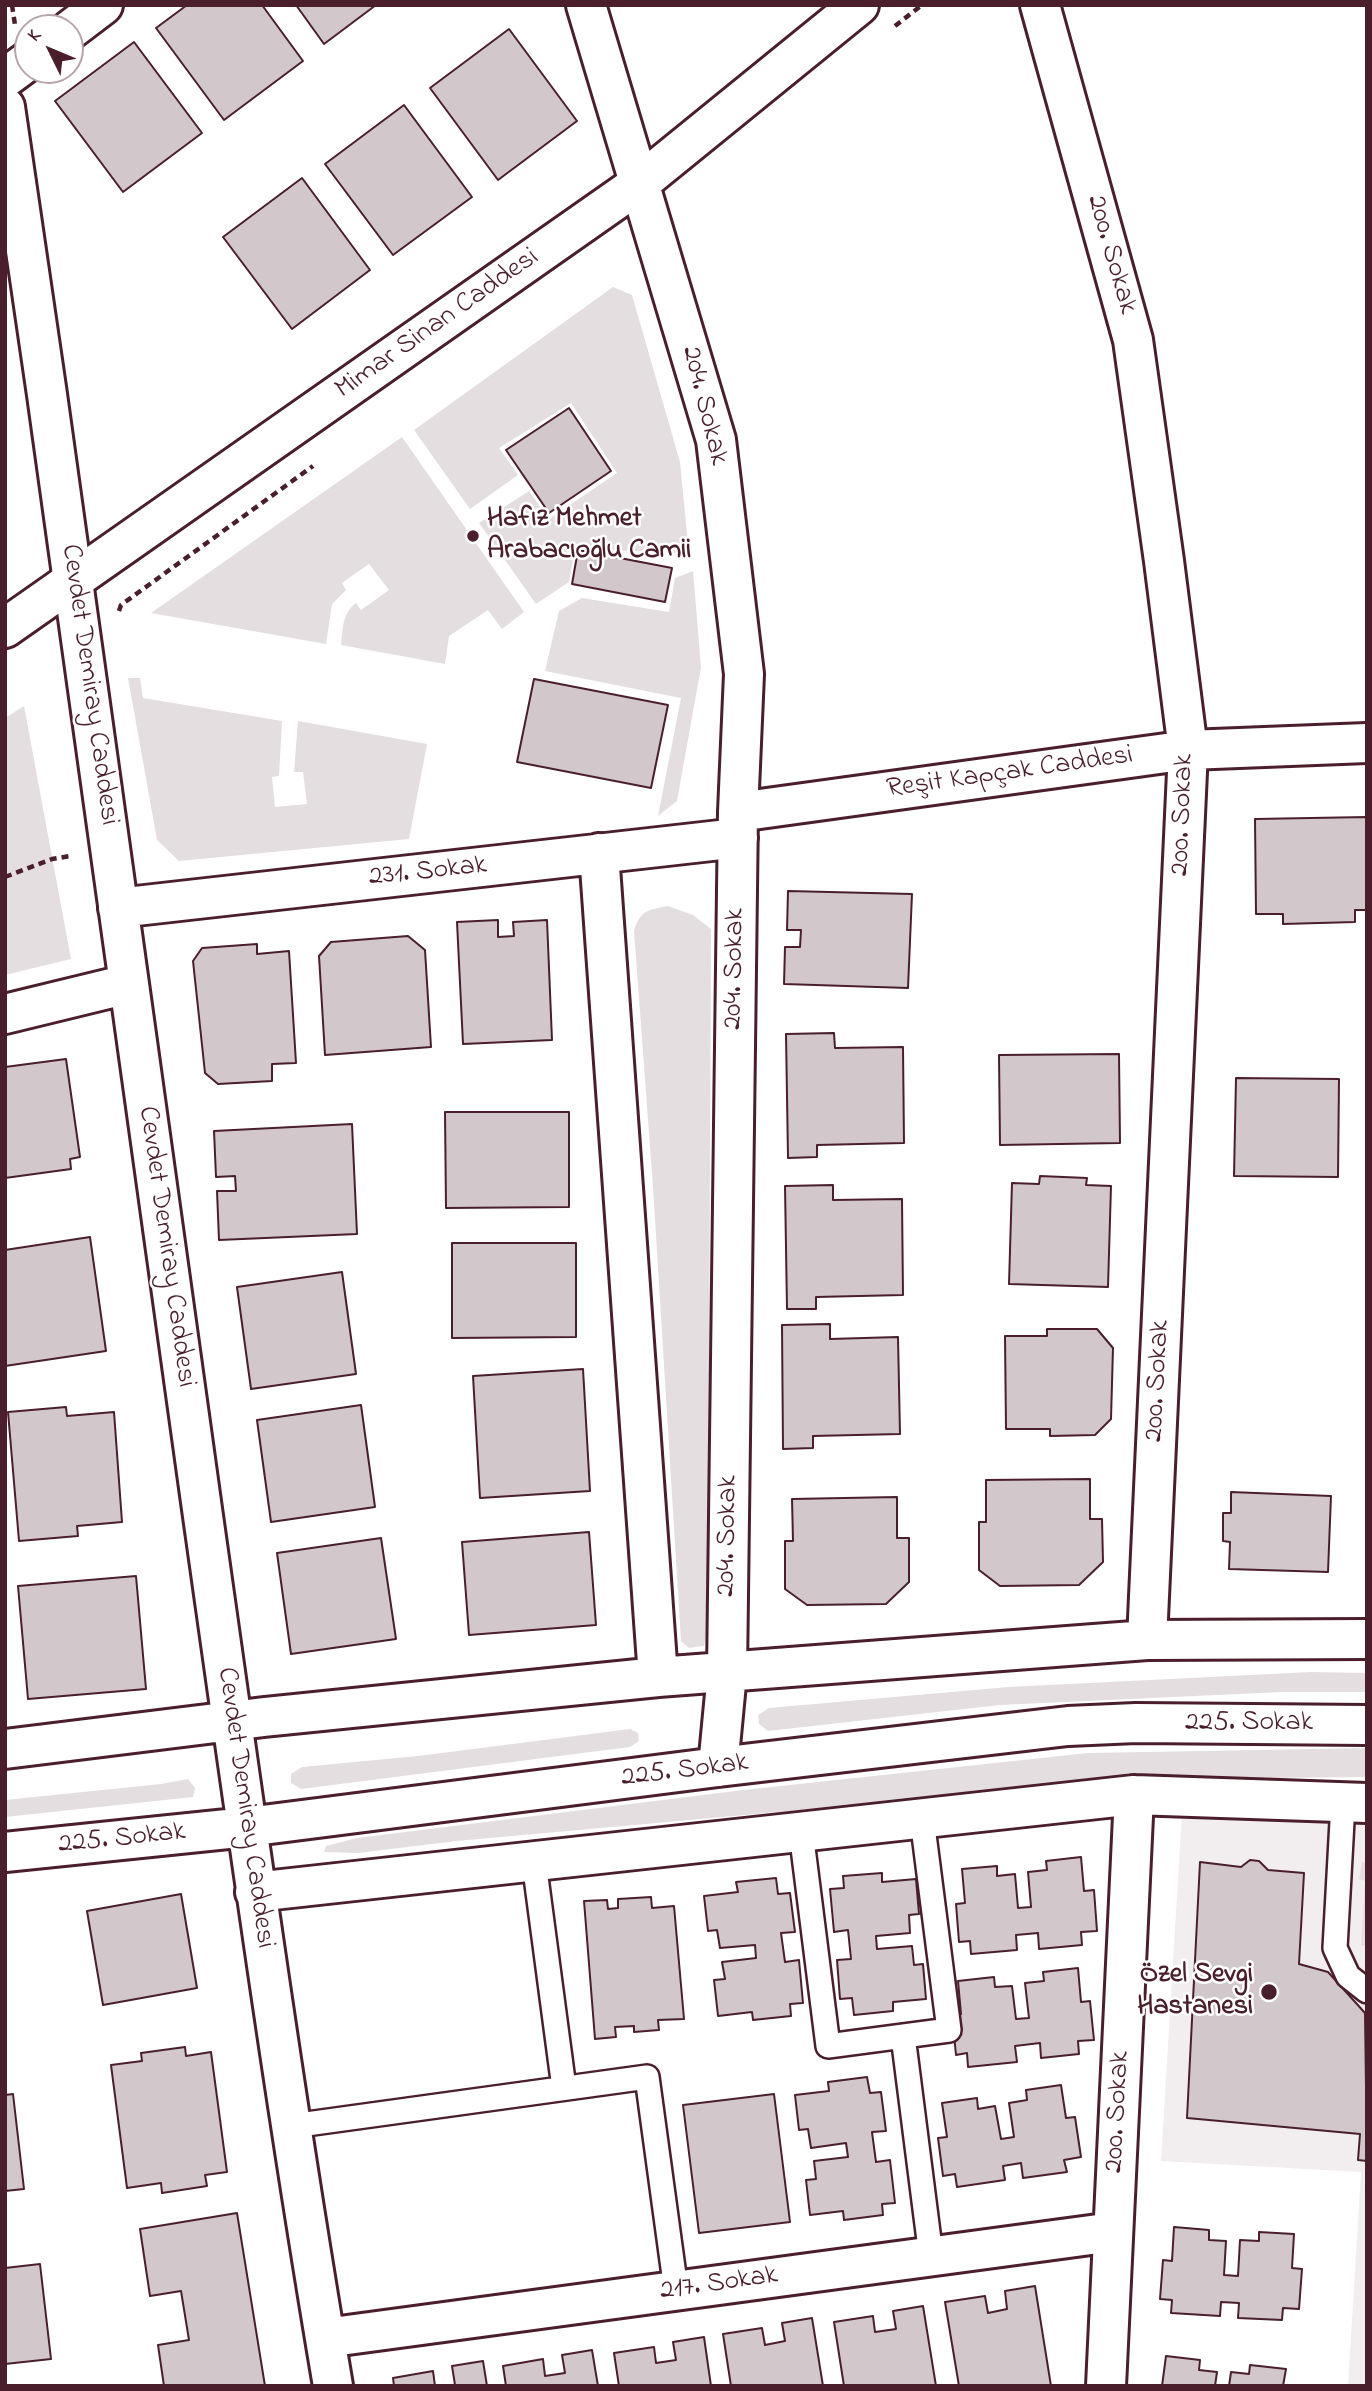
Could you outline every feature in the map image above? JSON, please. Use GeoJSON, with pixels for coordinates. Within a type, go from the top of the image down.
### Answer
{"type":"FeatureCollection","features":[{"type":"Feature","properties":{"kind":"street"},"geometry":{"type":"LineString","coordinates":[[84,19],[103,5]]}},
{"type":"Feature","properties":{"kind":"street","name":"204. Sokak"},"geometry":{"type":"LineString","coordinates":[[586,5],[716,440],[744,674],[738,825],[727,1673],[719,1767]]}},
{"type":"Feature","properties":{"kind":"street","name":"Mimar Sinan Caddesi"},"geometry":{"type":"LineString","coordinates":[[5,628],[640,184],[859,5]]}},
{"type":"Feature","properties":{"kind":"street","name":"200. Sokak"},"geometry":{"type":"LineString","coordinates":[[1040,5],[1133,340],[1188,750],[1147,1640]]}},
{"type":"Feature","properties":{"kind":"street","name":"Cevdet Demiray Caddesi"},"geometry":{"type":"LineString","coordinates":[[5,108],[10,170],[74,580],[255,1892],[333,2386]]}},
{"type":"Feature","properties":{"kind":"street","name":"Reşit Kapçak Caddesi"},"geometry":{"type":"LineString","coordinates":[[738,825],[1188,750],[1367,743]]}},
{"type":"Feature","properties":{"kind":"street","name":"231. Sokak"},"geometry":{"type":"LineString","coordinates":[[118,908],[599,853],[738,825]]}},
{"type":"Feature","properties":{"kind":"street"},"geometry":{"type":"LineString","coordinates":[[599,853],[658,1677]]}},
{"type":"Feature","properties":{"kind":"street"},"geometry":{"type":"LineString","coordinates":[[5,1014],[128,984]]}},
{"type":"Feature","properties":{"kind":"street"},"geometry":{"type":"LineString","coordinates":[[5,1749],[232,1720],[658,1677],[1147,1640],[1367,1639]]}},
{"type":"Feature","properties":{"kind":"street","name":"225. Sokak"},"geometry":{"type":"LineString","coordinates":[[5,1852],[247,1827],[1068,1726],[1136,1723],[1367,1725]]}},
{"type":"Feature","properties":{"kind":"street"},"geometry":{"type":"LineString","coordinates":[[255,1892],[1134,1795],[1355,1803]]}},
{"type":"Feature","properties":{"kind":"street","name":"200. Sokak"},"geometry":{"type":"LineString","coordinates":[[1106,2386],[1134,1795]]}},
{"type":"Feature","properties":{"kind":"street","name":"217. Sokak"},"geometry":{"type":"LineString","coordinates":[[325,2338],[1113,2232]]}},
{"type":"Feature","properties":{"kind":"lane"},"geometry":{"type":"LineString","coordinates":[[1355,1803],[1335,1948],[1348,1976],[1367,1991]]}},
{"type":"Feature","properties":{"kind":"lane"},"geometry":{"type":"LineString","coordinates":[[802,1832],[828,2046],[949,2030],[922,1819]]}},
{"type":"Feature","properties":{"kind":"lane"},"geometry":{"type":"LineString","coordinates":[[534,1861],[564,2088]]}},
{"type":"Feature","properties":{"kind":"lane"},"geometry":{"type":"LineString","coordinates":[[903,2036],[931,2256]]}},
{"type":"Feature","properties":{"kind":"lane"},"geometry":{"type":"LineString","coordinates":[[292,2126],[647,2077],[676,2290]]}},
{"type":"Feature","properties":{"kind":"path"},"geometry":{"type":"LineString","coordinates":[[890,30],[922,5]]}},
{"type":"Feature","properties":{"kind":"path"},"geometry":{"type":"LineString","coordinates":[[117,617],[121,605],[324,458]]}},
{"type":"Feature","properties":{"kind":"path"},"geometry":{"type":"LineString","coordinates":[[5,877],[52,859],[70,856]]}},
{"type":"Feature","properties":{"kind":"shaded area"},"geometry":{"type":"Polygon","coordinates":[[[613,287],[632,295],[680,462],[689,554],[575,548],[569,582],[536,604],[479,523],[529,491],[549,519],[617,473],[571,403],[499,448],[518,475],[470,509],[414,430],[613,287]]]}},
{"type":"Feature","properties":{"kind":"shaded area"},"geometry":{"type":"Polygon","coordinates":[[[402,437],[524,612],[502,629],[488,610],[449,636],[445,664],[341,645],[344,622],[351,607],[356,603],[361,610],[389,590],[369,564],[342,583],[346,590],[332,604],[326,644],[151,613],[402,437]]]}},
{"type":"Feature","properties":{"kind":"shaded area"},"geometry":{"type":"Polygon","coordinates":[[[693,571],[701,667],[677,801],[658,816],[681,698],[545,671],[559,611],[582,598],[669,612],[675,578],[693,571]]]}},
{"type":"Feature","properties":{"kind":"shaded area"},"geometry":{"type":"Polygon","coordinates":[[[128,678],[140,678],[143,698],[282,721],[279,776],[272,777],[275,807],[307,804],[303,772],[294,772],[298,721],[427,744],[409,839],[179,861],[157,840],[128,678]]]}},
{"type":"Feature","properties":{"kind":"shaded area"},"geometry":{"type":"Polygon","coordinates":[[[24,706],[71,959],[5,975],[5,718],[24,706]]]}},
{"type":"Feature","properties":{"kind":"shaded area"},"geometry":{"type":"Polygon","coordinates":[[[668,906],[693,915],[711,929],[708,1627],[704,1646],[689,1648],[681,1641],[634,931],[639,919],[646,912],[668,906]]]}},
{"type":"Feature","properties":{"kind":"shaded area"},"geometry":{"type":"Polygon","coordinates":[[[1311,1672],[1367,1673],[1367,1692],[1282,1692],[1000,1705],[768,1731],[759,1724],[758,1715],[769,1708],[1008,1687],[1311,1672]]]}},
{"type":"Feature","properties":{"kind":"shaded area"},"geometry":{"type":"Polygon","coordinates":[[[630,1729],[638,1733],[639,1741],[630,1747],[301,1789],[291,1783],[291,1774],[302,1767],[418,1756],[630,1729]]]}},
{"type":"Feature","properties":{"kind":"shaded area"},"geometry":{"type":"Polygon","coordinates":[[[1367,1748],[1367,1777],[1144,1779],[457,1841],[358,1853],[324,1852],[326,1846],[357,1838],[743,1790],[1088,1753],[1367,1748]]]}},
{"type":"Feature","properties":{"kind":"shaded area"},"geometry":{"type":"Polygon","coordinates":[[[188,1779],[195,1788],[193,1797],[5,1817],[5,1800],[188,1779]]]}},
{"type":"Feature","properties":{"kind":"shaded area","name":"Özel Sevgi Hastanesi"},"geometry":{"type":"Polygon","coordinates":[[[1182,1813],[1367,1823],[1367,2386],[1348,2386],[1361,2172],[1161,2161],[1182,1813]]]}},
{"type":"Feature","properties":{"kind":"shaded area"},"geometry":{"type":"Polygon","coordinates":[[[1367,1857],[1367,1943],[1364,1946],[1361,1945],[1365,1881],[1359,1879],[1362,1862],[1366,1862],[1367,1857]]]}},
{"type":"Feature","properties":{"kind":"building"},"geometry":{"type":"Polygon","coordinates":[[[187,5],[262,5],[303,61],[224,120],[156,28],[187,5]]]}},
{"type":"Feature","properties":{"kind":"building"},"geometry":{"type":"Polygon","coordinates":[[[296,5],[376,5],[324,44],[296,5]]]}},
{"type":"Feature","properties":{"kind":"building"},"geometry":{"type":"Polygon","coordinates":[[[509,29],[577,121],[498,180],[430,88],[509,29]]]}},
{"type":"Feature","properties":{"kind":"building"},"geometry":{"type":"Polygon","coordinates":[[[134,42],[202,133],[123,192],[55,101],[78,84],[84,84],[84,79],[134,42]]]}},
{"type":"Feature","properties":{"kind":"building"},"geometry":{"type":"Polygon","coordinates":[[[404,105],[472,197],[393,255],[325,164],[404,105]]]}},
{"type":"Feature","properties":{"kind":"building"},"geometry":{"type":"Polygon","coordinates":[[[302,178],[370,270],[292,329],[223,237],[302,178]]]}},
{"type":"Feature","properties":{"kind":"building"},"geometry":{"type":"Polygon","coordinates":[[[569,408],[611,471],[549,513],[506,450],[569,408]]]}},
{"type":"Feature","properties":{"kind":"building"},"geometry":{"type":"Polygon","coordinates":[[[578,550],[672,568],[665,602],[572,584],[578,550]]]}},
{"type":"Feature","properties":{"kind":"building"},"geometry":{"type":"Polygon","coordinates":[[[534,679],[668,705],[651,788],[517,762],[534,679]]]}},
{"type":"Feature","properties":{"kind":"building"},"geometry":{"type":"Polygon","coordinates":[[[1367,817],[1367,910],[1355,910],[1355,922],[1283,924],[1283,914],[1256,914],[1255,819],[1367,817]]]}},
{"type":"Feature","properties":{"kind":"building"},"geometry":{"type":"Polygon","coordinates":[[[788,891],[912,894],[908,988],[784,984],[785,947],[800,947],[801,930],[787,930],[788,891]]]}},
{"type":"Feature","properties":{"kind":"building"},"geometry":{"type":"Polygon","coordinates":[[[498,920],[498,937],[514,936],[513,922],[547,920],[552,1040],[463,1044],[457,922],[498,920]]]}},
{"type":"Feature","properties":{"kind":"building"},"geometry":{"type":"Polygon","coordinates":[[[408,936],[425,950],[431,1047],[325,1055],[319,956],[331,942],[408,936]]]}},
{"type":"Feature","properties":{"kind":"building"},"geometry":{"type":"Polygon","coordinates":[[[257,944],[257,954],[289,951],[296,1063],[272,1064],[272,1081],[218,1084],[205,1073],[193,961],[202,948],[257,944]]]}},
{"type":"Feature","properties":{"kind":"building"},"geometry":{"type":"Polygon","coordinates":[[[834,1033],[835,1048],[903,1047],[904,1143],[817,1145],[817,1157],[788,1158],[786,1034],[834,1033]]]}},
{"type":"Feature","properties":{"kind":"building"},"geometry":{"type":"Polygon","coordinates":[[[1119,1054],[1120,1143],[1000,1145],[999,1055],[1119,1054]]]}},
{"type":"Feature","properties":{"kind":"building"},"geometry":{"type":"Polygon","coordinates":[[[66,1059],[80,1157],[70,1159],[71,1169],[5,1178],[5,1067],[66,1059]]]}},
{"type":"Feature","properties":{"kind":"building"},"geometry":{"type":"Polygon","coordinates":[[[1236,1078],[1339,1079],[1338,1177],[1234,1176],[1236,1078]]]}},
{"type":"Feature","properties":{"kind":"building"},"geometry":{"type":"Polygon","coordinates":[[[445,1112],[569,1112],[569,1207],[446,1208],[445,1112]]]}},
{"type":"Feature","properties":{"kind":"building"},"geometry":{"type":"Polygon","coordinates":[[[352,1124],[357,1234],[219,1240],[217,1191],[236,1191],[235,1176],[216,1177],[214,1131],[352,1124]]]}},
{"type":"Feature","properties":{"kind":"building"},"geometry":{"type":"Polygon","coordinates":[[[1040,1176],[1087,1178],[1086,1185],[1111,1186],[1108,1287],[1009,1284],[1012,1183],[1039,1184],[1040,1176]]]}},
{"type":"Feature","properties":{"kind":"building"},"geometry":{"type":"Polygon","coordinates":[[[833,1185],[833,1200],[902,1199],[903,1295],[816,1297],[816,1309],[787,1309],[785,1186],[833,1185]]]}},
{"type":"Feature","properties":{"kind":"building"},"geometry":{"type":"Polygon","coordinates":[[[90,1237],[106,1351],[5,1366],[5,1250],[90,1237]]]}},
{"type":"Feature","properties":{"kind":"building"},"geometry":{"type":"Polygon","coordinates":[[[452,1243],[576,1243],[576,1337],[452,1338],[452,1243]]]}},
{"type":"Feature","properties":{"kind":"building"},"geometry":{"type":"Polygon","coordinates":[[[342,1272],[356,1374],[251,1389],[237,1287],[342,1272]]]}},
{"type":"Feature","properties":{"kind":"building"},"geometry":{"type":"Polygon","coordinates":[[[830,1324],[830,1339],[898,1337],[900,1434],[813,1436],[813,1448],[783,1449],[782,1325],[830,1324]]]}},
{"type":"Feature","properties":{"kind":"building"},"geometry":{"type":"Polygon","coordinates":[[[1047,1329],[1097,1329],[1113,1348],[1111,1419],[1095,1435],[1050,1436],[1050,1429],[1006,1429],[1005,1336],[1047,1336],[1047,1329]]]}},
{"type":"Feature","properties":{"kind":"building"},"geometry":{"type":"Polygon","coordinates":[[[583,1369],[590,1491],[480,1498],[473,1376],[583,1369]]]}},
{"type":"Feature","properties":{"kind":"building"},"geometry":{"type":"Polygon","coordinates":[[[361,1405],[375,1507],[271,1522],[257,1420],[361,1405]]]}},
{"type":"Feature","properties":{"kind":"building"},"geometry":{"type":"Polygon","coordinates":[[[66,1407],[67,1416],[114,1412],[122,1522],[77,1526],[78,1536],[19,1541],[8,1412],[66,1407]]]}},
{"type":"Feature","properties":{"kind":"building"},"geometry":{"type":"Polygon","coordinates":[[[1090,1479],[1090,1519],[1102,1519],[1103,1562],[1079,1585],[1000,1586],[979,1570],[979,1522],[986,1522],[986,1480],[1090,1479]]]}},
{"type":"Feature","properties":{"kind":"building"},"geometry":{"type":"Polygon","coordinates":[[[1231,1492],[1331,1496],[1328,1572],[1229,1569],[1230,1542],[1223,1541],[1223,1513],[1231,1513],[1231,1492]]]}},
{"type":"Feature","properties":{"kind":"building"},"geometry":{"type":"Polygon","coordinates":[[[897,1497],[897,1538],[909,1538],[909,1582],[886,1604],[807,1605],[785,1589],[785,1541],[793,1541],[792,1499],[897,1497]]]}},
{"type":"Feature","properties":{"kind":"building"},"geometry":{"type":"Polygon","coordinates":[[[589,1532],[596,1625],[469,1635],[462,1542],[589,1532]]]}},
{"type":"Feature","properties":{"kind":"building"},"geometry":{"type":"Polygon","coordinates":[[[381,1538],[396,1639],[291,1654],[277,1553],[381,1538]]]}},
{"type":"Feature","properties":{"kind":"building"},"geometry":{"type":"Polygon","coordinates":[[[136,1576],[146,1689],[28,1699],[18,1586],[136,1576]]]}},
{"type":"Feature","properties":{"kind":"building"},"geometry":{"type":"Polygon","coordinates":[[[1081,1857],[1084,1891],[1094,1890],[1097,1931],[1081,1932],[1082,1945],[1039,1949],[1038,1933],[1016,1935],[1017,1950],[971,1954],[970,1941],[959,1942],[956,1904],[965,1903],[962,1869],[997,1866],[997,1876],[1015,1874],[1018,1908],[1031,1907],[1028,1872],[1047,1870],[1046,1861],[1081,1857]]]}},
{"type":"Feature","properties":{"kind":"building"},"geometry":{"type":"Polygon","coordinates":[[[1250,1860],[1259,1861],[1268,1870],[1304,1873],[1299,1964],[1328,1972],[1365,2013],[1367,2161],[1358,2160],[1360,2134],[1187,2118],[1200,1862],[1241,1867],[1250,1860]]]}},
{"type":"Feature","properties":{"kind":"building"},"geometry":{"type":"Polygon","coordinates":[[[882,1873],[882,1882],[916,1879],[919,1914],[909,1915],[910,1933],[876,1936],[877,1949],[912,1946],[914,1965],[923,1964],[926,1999],[893,2002],[893,2011],[854,2015],[852,1998],[840,1999],[837,1960],[851,1959],[848,1930],[834,1932],[830,1889],[844,1888],[843,1876],[882,1873]]]}},
{"type":"Feature","properties":{"kind":"building"},"geometry":{"type":"Polygon","coordinates":[[[776,1878],[778,1894],[790,1893],[795,1932],[781,1933],[785,1962],[799,1960],[803,2003],[790,2004],[791,2016],[753,2020],[752,2012],[718,2016],[714,1980],[725,1979],[722,1962],[756,1958],[755,1945],[720,1948],[717,1930],[708,1931],[704,1896],[738,1892],[736,1882],[776,1878]]]}},
{"type":"Feature","properties":{"kind":"building"},"geometry":{"type":"Polygon","coordinates":[[[181,1894],[197,1988],[103,2005],[87,1911],[181,1894]]]}},
{"type":"Feature","properties":{"kind":"building"},"geometry":{"type":"Polygon","coordinates":[[[651,1897],[652,1908],[674,1906],[684,2019],[658,2020],[659,2030],[634,2032],[634,2026],[615,2027],[616,2037],[595,2039],[584,1901],[607,1900],[608,1909],[618,1908],[618,1899],[651,1897]]]}},
{"type":"Feature","properties":{"kind":"building"},"geometry":{"type":"Polygon","coordinates":[[[1078,1968],[1081,2002],[1090,2001],[1094,2040],[1078,2041],[1079,2054],[1041,2058],[1040,2043],[1015,2046],[1017,2062],[968,2067],[967,2053],[956,2055],[952,2015],[961,2014],[958,1981],[994,1977],[995,1987],[1012,1986],[1016,2019],[1029,2018],[1025,1983],[1044,1981],[1043,1972],[1078,1968]]]}},
{"type":"Feature","properties":{"kind":"building"},"geometry":{"type":"Polygon","coordinates":[[[185,2047],[186,2056],[211,2052],[227,2172],[205,2175],[207,2186],[162,2193],[161,2183],[127,2188],[111,2065],[142,2061],[141,2053],[185,2047]]]}},
{"type":"Feature","properties":{"kind":"building"},"geometry":{"type":"Polygon","coordinates":[[[867,2077],[870,2093],[881,2092],[886,2131],[872,2132],[876,2162],[890,2160],[895,2203],[882,2204],[883,2215],[844,2220],[843,2211],[810,2215],[806,2180],[816,2179],[814,2161],[848,2157],[846,2143],[811,2148],[808,2129],[799,2130],[795,2095],[829,2091],[828,2082],[867,2077]]]}},
{"type":"Feature","properties":{"kind":"building"},"geometry":{"type":"Polygon","coordinates":[[[1061,2085],[1066,2118],[1075,2117],[1081,2157],[1064,2160],[1067,2172],[1023,2178],[1021,2163],[1003,2166],[1005,2180],[957,2187],[955,2174],[943,2176],[938,2138],[947,2137],[942,2103],[977,2098],[978,2109],[995,2106],[1001,2139],[1014,2137],[1009,2103],[1027,2100],[1026,2090],[1061,2085]]]}},
{"type":"Feature","properties":{"kind":"building"},"geometry":{"type":"Polygon","coordinates":[[[13,2094],[24,2189],[5,2191],[5,2095],[13,2094]]]}},
{"type":"Feature","properties":{"kind":"building"},"geometry":{"type":"Polygon","coordinates":[[[774,2094],[790,2222],[699,2233],[683,2105],[774,2094]]]}},
{"type":"Feature","properties":{"kind":"building"},"geometry":{"type":"Polygon","coordinates":[[[237,2213],[265,2386],[164,2386],[158,2345],[189,2340],[181,2291],[150,2296],[140,2229],[237,2213]]]}},
{"type":"Feature","properties":{"kind":"building"},"geometry":{"type":"Polygon","coordinates":[[[1174,2227],[1209,2230],[1209,2240],[1226,2241],[1224,2275],[1238,2276],[1240,2240],[1259,2241],[1259,2232],[1294,2234],[1292,2268],[1302,2269],[1299,2309],[1283,2308],[1282,2320],[1238,2318],[1239,2303],[1221,2302],[1220,2316],[1171,2313],[1172,2300],[1160,2299],[1163,2260],[1172,2261],[1174,2227]]]}},
{"type":"Feature","properties":{"kind":"building"},"geometry":{"type":"Polygon","coordinates":[[[40,2264],[51,2359],[5,2364],[5,2268],[40,2264]]]}},
{"type":"Feature","properties":{"kind":"building"},"geometry":{"type":"Polygon","coordinates":[[[1035,2286],[1051,2386],[959,2386],[945,2302],[985,2296],[988,2313],[1007,2309],[1005,2291],[1035,2286]]]}},
{"type":"Feature","properties":{"kind":"building"},"geometry":{"type":"Polygon","coordinates":[[[923,2306],[936,2386],[844,2386],[834,2322],[873,2316],[875,2332],[896,2329],[893,2311],[923,2306]]]}},
{"type":"Feature","properties":{"kind":"building"},"geometry":{"type":"Polygon","coordinates":[[[812,2318],[823,2386],[731,2386],[723,2334],[762,2328],[765,2345],[785,2341],[782,2323],[812,2318]]]}},
{"type":"Feature","properties":{"kind":"building"},"geometry":{"type":"Polygon","coordinates":[[[704,2337],[711,2386],[619,2386],[614,2353],[654,2347],[656,2363],[676,2360],[673,2342],[704,2337]]]}},
{"type":"Feature","properties":{"kind":"building"},"geometry":{"type":"Polygon","coordinates":[[[592,2350],[598,2386],[506,2386],[503,2366],[543,2359],[545,2376],[565,2373],[562,2355],[592,2350]]]}},
{"type":"Feature","properties":{"kind":"building"},"geometry":{"type":"Polygon","coordinates":[[[1166,2356],[1200,2360],[1199,2370],[1217,2372],[1215,2386],[1162,2386],[1166,2356]]]}},
{"type":"Feature","properties":{"kind":"building"},"geometry":{"type":"Polygon","coordinates":[[[483,2361],[487,2386],[452,2386],[455,2385],[452,2366],[483,2361]]]}},
{"type":"Feature","properties":{"kind":"building"},"geometry":{"type":"Polygon","coordinates":[[[1250,2365],[1286,2369],[1283,2386],[1229,2386],[1231,2372],[1249,2374],[1250,2365]]]}},
{"type":"Feature","properties":{"kind":"building"},"geometry":{"type":"Polygon","coordinates":[[[433,2371],[435,2386],[394,2386],[393,2378],[433,2371]]]}},
{"type":"Feature","properties":{"kind":"place","name":"Hafız Mehmet Arabacıoğlu Camii"},"geometry":{"type":"Point","coordinates":[473,536]}},
{"type":"Feature","properties":{"kind":"place","name":"Özel Sevgi Hastanesi"},"geometry":{"type":"Point","coordinates":[1269,1992]}}]}
